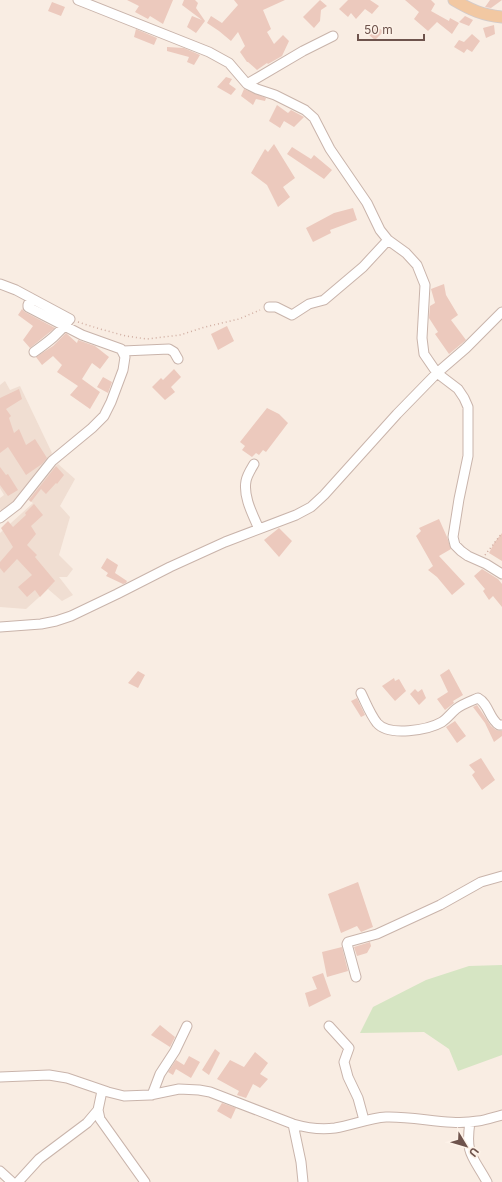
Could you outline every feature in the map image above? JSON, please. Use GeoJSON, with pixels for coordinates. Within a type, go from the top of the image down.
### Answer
{"type":"FeatureCollection","features":[{"type":"Feature","properties":{"kind":"main road"},"geometry":{"type":"LineString","coordinates":[[454,0],[480,14],[502,17]]}},
{"type":"Feature","properties":{"kind":"street"},"geometry":{"type":"LineString","coordinates":[[78,0],[209,52],[229,63],[247,84],[275,95],[305,110],[314,118],[330,148],[366,203],[380,230],[388,240],[406,253],[417,265],[422,276],[426,295],[422,338],[424,354],[437,373],[458,389],[468,407],[468,456],[453,537],[455,545],[461,551],[502,574]]}},
{"type":"Feature","properties":{"kind":"street"},"geometry":{"type":"LineString","coordinates":[[247,84],[303,51],[333,36]]}},
{"type":"Feature","properties":{"kind":"street"},"geometry":{"type":"LineString","coordinates":[[269,306],[276,307],[292,316],[310,304],[321,302],[363,267],[388,240]]}},
{"type":"Feature","properties":{"kind":"street"},"geometry":{"type":"LineString","coordinates":[[0,284],[30,301],[28,307],[67,322],[89,338],[123,351],[169,349],[174,352],[178,359]]}},
{"type":"Feature","properties":{"kind":"street"},"geometry":{"type":"LineString","coordinates":[[0,627],[41,624],[71,616],[170,567],[225,542],[296,515],[311,507],[324,495],[383,429],[437,373],[466,348],[502,312]]}},
{"type":"Feature","properties":{"kind":"street"},"geometry":{"type":"LineString","coordinates":[[34,352],[51,339],[67,322]]}},
{"type":"Feature","properties":{"kind":"street"},"geometry":{"type":"LineString","coordinates":[[0,518],[17,505],[52,461],[92,428],[104,416],[123,370],[125,357],[123,351]]}},
{"type":"Feature","properties":{"kind":"street"},"geometry":{"type":"LineString","coordinates":[[254,464],[246,481],[246,491],[247,499],[259,529]]}},
{"type":"Feature","properties":{"kind":"street"},"geometry":{"type":"LineString","coordinates":[[362,693],[377,723],[389,730],[423,729],[435,725],[448,717],[457,708],[478,698],[483,702],[494,722],[502,725]]}},
{"type":"Feature","properties":{"kind":"street"},"geometry":{"type":"LineString","coordinates":[[356,977],[347,944],[348,942],[377,934],[440,905],[481,882],[502,876]]}},
{"type":"Feature","properties":{"kind":"street"},"geometry":{"type":"LineString","coordinates":[[152,1095],[160,1074],[175,1051],[187,1026]]}},
{"type":"Feature","properties":{"kind":"street"},"geometry":{"type":"LineString","coordinates":[[329,1026],[349,1048],[344,1062],[348,1077],[358,1098],[364,1120]]}},
{"type":"Feature","properties":{"kind":"street"},"geometry":{"type":"LineString","coordinates":[[0,1078],[49,1075],[67,1078],[102,1091],[124,1096],[152,1095],[179,1089],[199,1090],[210,1092],[293,1124],[319,1129],[335,1128],[364,1120],[387,1117],[470,1122],[486,1120],[502,1115]]}},
{"type":"Feature","properties":{"kind":"street"},"geometry":{"type":"LineString","coordinates":[[102,1091],[98,1110],[100,1118],[145,1182]]}},
{"type":"Feature","properties":{"kind":"street"},"geometry":{"type":"LineString","coordinates":[[18,1182],[38,1158],[87,1123],[98,1110]]}},
{"type":"Feature","properties":{"kind":"street"},"geometry":{"type":"LineString","coordinates":[[470,1122],[468,1136],[469,1150],[487,1182]]}},
{"type":"Feature","properties":{"kind":"street"},"geometry":{"type":"LineString","coordinates":[[293,1124],[302,1168],[303,1182]]}},
{"type":"Feature","properties":{"kind":"street"},"geometry":{"type":"LineString","coordinates":[[0,1171],[12,1182]]}},
{"type":"Feature","properties":{"kind":"path"},"geometry":{"type":"LineString","coordinates":[[67,322],[126,336],[147,339],[180,335],[239,319],[269,306]]}},
{"type":"Feature","properties":{"kind":"path"},"geometry":{"type":"LineString","coordinates":[[480,561],[502,533]]}},
{"type":"Feature","properties":{"kind":"shaded area"},"geometry":{"type":"Polygon","coordinates":[[[5,381],[10,390],[20,386],[52,453],[25,494],[58,464],[75,479],[60,506],[70,517],[59,555],[73,569],[67,577],[59,577],[73,595],[62,601],[48,589],[26,609],[0,607],[0,533],[33,503],[23,496],[5,515],[0,509],[0,498],[4,495],[0,488],[0,385],[5,381]]]}},
{"type":"Feature","properties":{"kind":"green space"},"geometry":{"type":"Polygon","coordinates":[[[502,965],[502,1055],[458,1071],[449,1049],[424,1032],[360,1033],[373,1007],[426,980],[469,966],[502,965]]]}},
{"type":"Feature","properties":{"kind":"building"},"geometry":{"type":"Polygon","coordinates":[[[127,0],[173,0],[163,24],[150,16],[148,19],[135,12],[139,6],[127,0]]]}},
{"type":"Feature","properties":{"kind":"building"},"geometry":{"type":"Polygon","coordinates":[[[184,0],[195,0],[198,3],[196,8],[205,21],[196,33],[187,27],[192,16],[202,20],[182,5],[184,0]]]}},
{"type":"Feature","properties":{"kind":"building"},"geometry":{"type":"Polygon","coordinates":[[[234,0],[285,0],[263,10],[271,29],[267,32],[274,44],[283,35],[289,41],[282,56],[268,64],[267,63],[257,70],[247,62],[240,52],[245,46],[238,32],[231,41],[207,23],[211,16],[222,23],[238,5],[234,0]]]}},
{"type":"Feature","properties":{"kind":"building"},"geometry":{"type":"Polygon","coordinates":[[[320,0],[327,6],[321,10],[320,21],[314,28],[303,17],[320,0]]]}},
{"type":"Feature","properties":{"kind":"building"},"geometry":{"type":"Polygon","coordinates":[[[348,0],[370,0],[379,6],[372,14],[365,9],[356,19],[351,13],[348,17],[339,9],[348,0]]]}},
{"type":"Feature","properties":{"kind":"building"},"geometry":{"type":"Polygon","coordinates":[[[405,0],[431,0],[435,4],[431,11],[449,21],[450,18],[459,23],[452,34],[437,22],[428,31],[414,19],[419,12],[405,0]]]}},
{"type":"Feature","properties":{"kind":"building"},"geometry":{"type":"Polygon","coordinates":[[[490,0],[502,0],[491,8],[485,7],[490,0]]]}},
{"type":"Feature","properties":{"kind":"building"},"geometry":{"type":"Polygon","coordinates":[[[52,2],[65,7],[61,16],[48,11],[52,2]]]}},
{"type":"Feature","properties":{"kind":"building"},"geometry":{"type":"Polygon","coordinates":[[[465,16],[473,20],[469,26],[459,22],[465,16]]]}},
{"type":"Feature","properties":{"kind":"building"},"geometry":{"type":"Polygon","coordinates":[[[494,25],[495,34],[486,38],[483,28],[494,25]]]}},
{"type":"Feature","properties":{"kind":"building"},"geometry":{"type":"Polygon","coordinates":[[[376,27],[384,31],[375,40],[369,35],[376,27]]]}},
{"type":"Feature","properties":{"kind":"building"},"geometry":{"type":"Polygon","coordinates":[[[136,29],[157,38],[154,45],[134,37],[136,29]]]}},
{"type":"Feature","properties":{"kind":"building"},"geometry":{"type":"Polygon","coordinates":[[[472,34],[480,41],[472,52],[467,49],[464,53],[454,47],[459,40],[464,42],[472,34]]]}},
{"type":"Feature","properties":{"kind":"building"},"geometry":{"type":"Polygon","coordinates":[[[167,47],[184,48],[200,55],[194,65],[187,62],[189,57],[167,51],[167,47]]]}},
{"type":"Feature","properties":{"kind":"building"},"geometry":{"type":"Polygon","coordinates":[[[226,77],[232,79],[229,84],[236,89],[231,95],[217,87],[226,77]]]}},
{"type":"Feature","properties":{"kind":"building"},"geometry":{"type":"Polygon","coordinates":[[[244,89],[266,98],[265,101],[256,99],[253,105],[241,96],[244,89]]]}},
{"type":"Feature","properties":{"kind":"building"},"geometry":{"type":"Polygon","coordinates":[[[277,105],[288,113],[291,110],[304,117],[294,127],[284,121],[280,128],[269,121],[277,105]]]}},
{"type":"Feature","properties":{"kind":"building"},"geometry":{"type":"Polygon","coordinates":[[[274,144],[295,178],[283,187],[290,197],[278,207],[267,185],[251,173],[265,149],[268,152],[274,144]]]}},
{"type":"Feature","properties":{"kind":"building"},"geometry":{"type":"Polygon","coordinates":[[[292,147],[311,159],[314,155],[332,170],[324,179],[287,154],[292,147]]]}},
{"type":"Feature","properties":{"kind":"building"},"geometry":{"type":"Polygon","coordinates":[[[353,208],[357,220],[330,230],[331,233],[313,242],[306,228],[334,213],[353,208]]]}},
{"type":"Feature","properties":{"kind":"building"},"geometry":{"type":"Polygon","coordinates":[[[444,284],[446,295],[458,315],[451,320],[466,340],[449,354],[435,334],[438,332],[429,318],[430,306],[435,303],[431,289],[444,284]]]}},
{"type":"Feature","properties":{"kind":"building"},"geometry":{"type":"Polygon","coordinates":[[[22,309],[55,328],[30,348],[23,340],[33,326],[18,315],[22,309]]]}},
{"type":"Feature","properties":{"kind":"building"},"geometry":{"type":"Polygon","coordinates":[[[227,326],[234,341],[218,350],[211,334],[227,326]]]}},
{"type":"Feature","properties":{"kind":"building"},"geometry":{"type":"Polygon","coordinates":[[[66,333],[77,343],[78,340],[95,346],[109,357],[100,369],[92,363],[82,379],[100,392],[90,409],[70,395],[78,386],[57,372],[62,365],[53,356],[42,365],[36,357],[53,346],[66,333]]]}},
{"type":"Feature","properties":{"kind":"building"},"geometry":{"type":"Polygon","coordinates":[[[174,369],[181,377],[171,387],[175,392],[165,400],[152,387],[161,378],[163,380],[174,369]]]}},
{"type":"Feature","properties":{"kind":"building"},"geometry":{"type":"Polygon","coordinates":[[[103,377],[112,382],[108,393],[97,387],[103,377]]]}},
{"type":"Feature","properties":{"kind":"building"},"geometry":{"type":"Polygon","coordinates":[[[19,389],[22,399],[6,409],[11,416],[9,418],[14,433],[19,429],[26,445],[35,439],[47,458],[42,464],[26,475],[8,447],[0,453],[0,398],[19,389]]]}},
{"type":"Feature","properties":{"kind":"building"},"geometry":{"type":"Polygon","coordinates":[[[267,408],[279,414],[288,423],[266,452],[263,450],[259,455],[256,453],[252,457],[242,450],[245,446],[240,442],[267,408]]]}},
{"type":"Feature","properties":{"kind":"building"},"geometry":{"type":"Polygon","coordinates":[[[56,466],[64,475],[46,494],[41,489],[31,502],[29,500],[56,466]]]}},
{"type":"Feature","properties":{"kind":"building"},"geometry":{"type":"Polygon","coordinates":[[[0,467],[6,475],[8,474],[18,490],[8,496],[0,485],[0,467]]]}},
{"type":"Feature","properties":{"kind":"building"},"geometry":{"type":"Polygon","coordinates":[[[34,504],[43,515],[31,526],[36,534],[27,545],[37,555],[35,557],[55,581],[40,597],[35,590],[27,597],[18,587],[32,575],[17,559],[4,573],[0,568],[0,562],[13,547],[1,528],[8,521],[13,527],[26,515],[25,513],[34,504]]]}},
{"type":"Feature","properties":{"kind":"building"},"geometry":{"type":"Polygon","coordinates":[[[439,519],[451,549],[439,556],[465,584],[452,595],[437,577],[428,570],[433,566],[416,536],[421,531],[419,528],[439,519]]]}},
{"type":"Feature","properties":{"kind":"building"},"geometry":{"type":"Polygon","coordinates":[[[279,528],[292,541],[279,557],[264,540],[279,528]]]}},
{"type":"Feature","properties":{"kind":"building"},"geometry":{"type":"Polygon","coordinates":[[[502,533],[502,561],[489,553],[494,543],[502,533]]]}},
{"type":"Feature","properties":{"kind":"building"},"geometry":{"type":"Polygon","coordinates":[[[107,558],[118,565],[115,573],[127,581],[126,583],[123,584],[106,576],[108,573],[101,568],[107,558]]]}},
{"type":"Feature","properties":{"kind":"building"},"geometry":{"type":"Polygon","coordinates":[[[482,569],[498,579],[502,584],[502,607],[493,596],[489,600],[483,591],[485,589],[474,576],[482,569]]]}},
{"type":"Feature","properties":{"kind":"building"},"geometry":{"type":"Polygon","coordinates":[[[449,669],[463,695],[453,701],[454,703],[445,710],[437,699],[448,692],[440,675],[449,669]]]}},
{"type":"Feature","properties":{"kind":"building"},"geometry":{"type":"Polygon","coordinates":[[[138,671],[145,675],[138,688],[128,683],[138,671]]]}},
{"type":"Feature","properties":{"kind":"building"},"geometry":{"type":"Polygon","coordinates":[[[394,678],[395,681],[399,679],[406,691],[395,701],[382,686],[394,678]]]}},
{"type":"Feature","properties":{"kind":"building"},"geometry":{"type":"Polygon","coordinates":[[[415,689],[418,692],[422,689],[426,698],[419,705],[410,694],[415,689]]]}},
{"type":"Feature","properties":{"kind":"building"},"geometry":{"type":"Polygon","coordinates":[[[357,698],[365,715],[361,717],[351,701],[357,698]]]}},
{"type":"Feature","properties":{"kind":"building"},"geometry":{"type":"Polygon","coordinates":[[[477,705],[491,726],[496,730],[502,731],[502,736],[494,742],[485,723],[473,707],[477,705]]]}},
{"type":"Feature","properties":{"kind":"building"},"geometry":{"type":"Polygon","coordinates":[[[455,721],[466,736],[457,743],[446,727],[455,721]]]}},
{"type":"Feature","properties":{"kind":"building"},"geometry":{"type":"Polygon","coordinates":[[[481,758],[495,780],[482,790],[472,775],[475,772],[469,765],[481,758]]]}},
{"type":"Feature","properties":{"kind":"building"},"geometry":{"type":"Polygon","coordinates":[[[358,882],[373,927],[361,932],[357,926],[341,933],[328,894],[358,882]]]}},
{"type":"Feature","properties":{"kind":"building"},"geometry":{"type":"Polygon","coordinates":[[[370,942],[371,946],[367,953],[357,956],[354,947],[370,942]]]}},
{"type":"Feature","properties":{"kind":"building"},"geometry":{"type":"Polygon","coordinates":[[[342,947],[348,971],[327,977],[322,952],[342,947]]]}},
{"type":"Feature","properties":{"kind":"building"},"geometry":{"type":"Polygon","coordinates":[[[323,973],[331,996],[309,1007],[305,993],[317,989],[312,977],[323,973]]]}},
{"type":"Feature","properties":{"kind":"building"},"geometry":{"type":"Polygon","coordinates":[[[160,1025],[175,1037],[170,1047],[151,1035],[160,1025]]]}},
{"type":"Feature","properties":{"kind":"building"},"geometry":{"type":"Polygon","coordinates":[[[215,1049],[220,1053],[209,1075],[202,1070],[215,1049]]]}},
{"type":"Feature","properties":{"kind":"building"},"geometry":{"type":"Polygon","coordinates":[[[255,1052],[268,1063],[260,1074],[268,1079],[260,1088],[253,1084],[246,1098],[237,1095],[239,1091],[217,1079],[230,1060],[244,1067],[255,1052]]]}},
{"type":"Feature","properties":{"kind":"building"},"geometry":{"type":"Polygon","coordinates":[[[189,1056],[200,1062],[191,1078],[176,1069],[173,1075],[168,1072],[176,1060],[184,1065],[189,1056]]]}},
{"type":"Feature","properties":{"kind":"building"},"geometry":{"type":"Polygon","coordinates":[[[222,1103],[236,1108],[231,1119],[217,1111],[222,1103]]]}}]}
